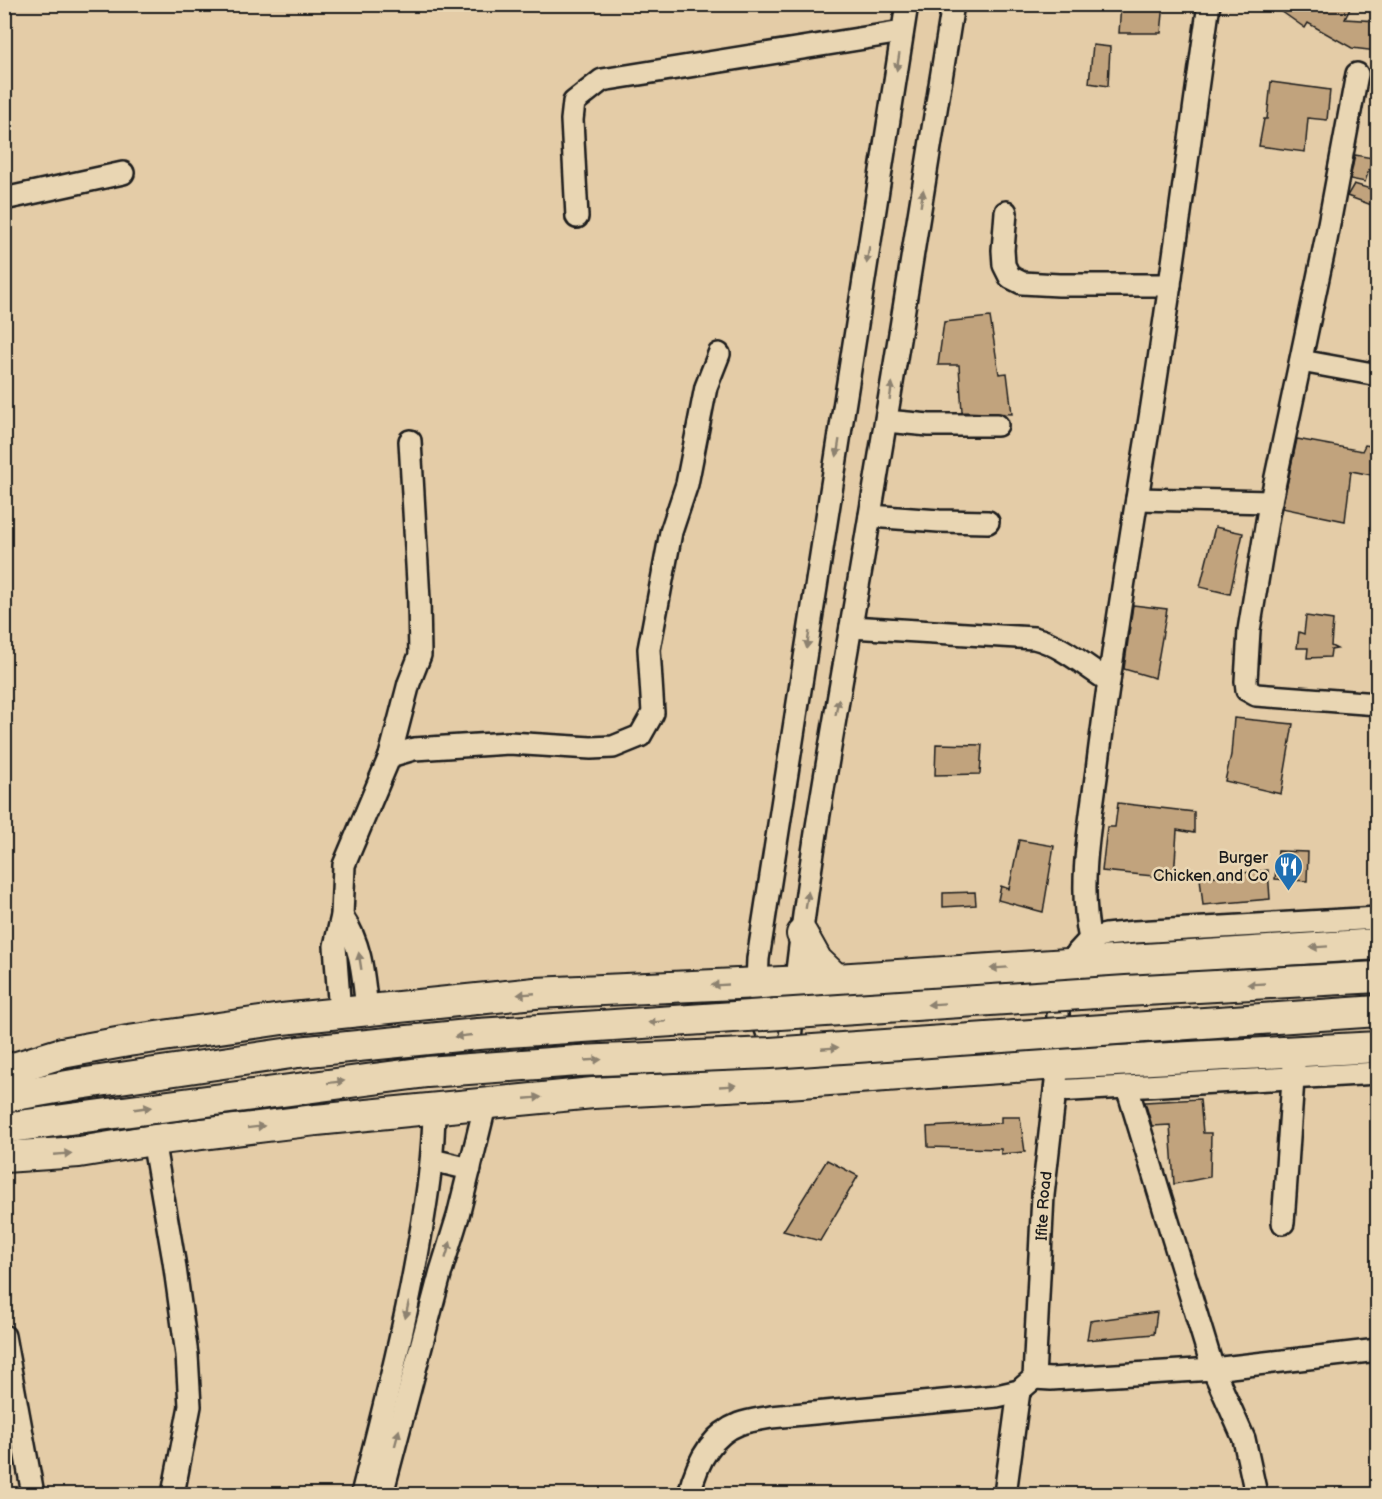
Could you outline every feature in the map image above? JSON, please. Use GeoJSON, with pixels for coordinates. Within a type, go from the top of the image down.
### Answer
{"type":"FeatureCollection","features":[{"type":"Feature","properties":{"kind":"highway"},"geometry":{"type":"LineString","coordinates":[[802,934],[817,961],[836,979]]}},
{"type":"Feature","properties":{"kind":"highway"},"geometry":{"type":"LineString","coordinates":[[4,1071],[62,1053],[128,1041],[353,1011],[534,993],[836,979],[1038,965],[1065,975],[1099,950],[1377,944]]}},
{"type":"Feature","properties":{"kind":"highway"},"geometry":{"type":"LineString","coordinates":[[4,1097],[298,1052],[478,1034],[1126,991],[1377,977]]}},
{"type":"Feature","properties":{"kind":"highway"},"geometry":{"type":"LineString","coordinates":[[4,1128],[428,1072],[578,1061],[770,1053],[1377,1011]]}},
{"type":"Feature","properties":{"kind":"highway"},"geometry":{"type":"LineString","coordinates":[[4,1157],[79,1152],[153,1140],[434,1107],[593,1093],[787,1083],[1057,1077],[1294,1064],[1377,1047]]}},
{"type":"Feature","properties":{"kind":"street"},"geometry":{"type":"LineString","coordinates":[[787,1083],[766,1029],[758,983],[758,959],[907,4]]}},
{"type":"Feature","properties":{"kind":"street"},"geometry":{"type":"LineString","coordinates":[[787,1083],[795,981],[820,805],[886,421],[953,4]]}},
{"type":"Feature","properties":{"kind":"street"},"geometry":{"type":"LineString","coordinates":[[1099,950],[1086,919],[1084,891],[1091,814],[1109,681],[1170,285],[1209,4]]}},
{"type":"Feature","properties":{"kind":"street"},"geometry":{"type":"LineString","coordinates":[[577,216],[572,120],[574,102],[602,80],[902,32]]}},
{"type":"Feature","properties":{"kind":"street"},"geometry":{"type":"LineString","coordinates":[[1358,74],[1271,502],[1249,630],[1246,681],[1248,690],[1256,695],[1377,704]]}},
{"type":"Feature","properties":{"kind":"street"},"geometry":{"type":"LineString","coordinates":[[4,199],[123,173]]}},
{"type":"Feature","properties":{"kind":"street"},"geometry":{"type":"LineString","coordinates":[[1006,212],[1004,265],[1010,277],[1022,283],[1170,285]]}},
{"type":"Feature","properties":{"kind":"street"},"geometry":{"type":"LineString","coordinates":[[390,756],[414,749],[510,743],[591,748],[613,747],[640,736],[653,713],[649,649],[669,543],[687,484],[706,387],[719,354]]}},
{"type":"Feature","properties":{"kind":"street"},"geometry":{"type":"LineString","coordinates":[[1301,361],[1377,375]]}},
{"type":"Feature","properties":{"kind":"street"},"geometry":{"type":"LineString","coordinates":[[886,421],[928,425],[997,425]]}},
{"type":"Feature","properties":{"kind":"street"},"geometry":{"type":"LineString","coordinates":[[353,1011],[360,953],[353,933],[342,916],[344,865],[390,756],[409,683],[420,655],[410,441]]}},
{"type":"Feature","properties":{"kind":"street"},"geometry":{"type":"LineString","coordinates":[[1137,499],[1271,502]]}},
{"type":"Feature","properties":{"kind":"street"},"geometry":{"type":"LineString","coordinates":[[870,516],[988,522]]}},
{"type":"Feature","properties":{"kind":"street"},"geometry":{"type":"LineString","coordinates":[[851,627],[1034,638],[1062,650],[1109,681]]}},
{"type":"Feature","properties":{"kind":"street"},"geometry":{"type":"LineString","coordinates":[[1099,950],[1106,935],[1377,918]]}},
{"type":"Feature","properties":{"kind":"street","name":"Ifite Road"},"geometry":{"type":"LineString","coordinates":[[1005,1494],[1027,1384],[1065,975]]}},
{"type":"Feature","properties":{"kind":"street"},"geometry":{"type":"LineString","coordinates":[[1057,1077],[1127,1087],[1294,1064],[1377,1073]]}},
{"type":"Feature","properties":{"kind":"street"},"geometry":{"type":"LineString","coordinates":[[1283,1223],[1294,1064]]}},
{"type":"Feature","properties":{"kind":"street"},"geometry":{"type":"LineString","coordinates":[[1127,1087],[1213,1369],[1244,1439],[1256,1494]]}},
{"type":"Feature","properties":{"kind":"street"},"geometry":{"type":"LineString","coordinates":[[382,1494],[486,1102]]}},
{"type":"Feature","properties":{"kind":"street"},"geometry":{"type":"LineString","coordinates":[[362,1494],[408,1307],[432,1160],[434,1107]]}},
{"type":"Feature","properties":{"kind":"street"},"geometry":{"type":"LineString","coordinates":[[153,1140],[176,1272],[187,1356],[190,1406],[173,1494]]}},
{"type":"Feature","properties":{"kind":"street"},"geometry":{"type":"LineString","coordinates":[[432,1160],[470,1169]]}},
{"type":"Feature","properties":{"kind":"street"},"geometry":{"type":"LineString","coordinates":[[424,1215],[456,1222]]}},
{"type":"Feature","properties":{"kind":"street"},"geometry":{"type":"LineString","coordinates":[[4,1336],[14,1446],[33,1494]]}},
{"type":"Feature","properties":{"kind":"street"},"geometry":{"type":"LineString","coordinates":[[689,1494],[700,1462],[715,1439],[738,1424],[771,1417],[997,1396],[1027,1384],[1051,1379],[1213,1369],[1377,1350]]}},
{"type":"Feature","properties":{"kind":"building"},"geometry":{"type":"Polygon","coordinates":[[[1121,4],[1164,4],[1161,33],[1119,33],[1121,4]]]}},
{"type":"Feature","properties":{"kind":"building"},"geometry":{"type":"Polygon","coordinates":[[[1271,4],[1352,4],[1345,19],[1377,21],[1377,51],[1352,48],[1308,23],[1305,28],[1271,4]]]}},
{"type":"Feature","properties":{"kind":"building"},"geometry":{"type":"Polygon","coordinates":[[[1093,45],[1110,47],[1108,86],[1089,83],[1093,45]]]}},
{"type":"Feature","properties":{"kind":"building"},"geometry":{"type":"Polygon","coordinates":[[[1271,82],[1330,90],[1327,120],[1308,118],[1305,152],[1259,146],[1264,119],[1267,119],[1271,82]]]}},
{"type":"Feature","properties":{"kind":"building"},"geometry":{"type":"Polygon","coordinates":[[[1355,155],[1373,158],[1365,182],[1350,179],[1355,155]]]}},
{"type":"Feature","properties":{"kind":"building"},"geometry":{"type":"Polygon","coordinates":[[[1354,184],[1377,191],[1377,207],[1347,196],[1354,184]]]}},
{"type":"Feature","properties":{"kind":"building"},"geometry":{"type":"Polygon","coordinates":[[[990,317],[999,374],[1007,373],[1012,414],[962,412],[959,365],[938,365],[944,322],[990,317]]]}},
{"type":"Feature","properties":{"kind":"building"},"geometry":{"type":"Polygon","coordinates":[[[1297,439],[1362,451],[1365,445],[1377,447],[1377,476],[1351,471],[1345,521],[1282,508],[1297,439]]]}},
{"type":"Feature","properties":{"kind":"building"},"geometry":{"type":"Polygon","coordinates":[[[1215,527],[1243,533],[1230,594],[1200,587],[1215,527]]]}},
{"type":"Feature","properties":{"kind":"building"},"geometry":{"type":"Polygon","coordinates":[[[1133,605],[1167,609],[1155,678],[1124,669],[1133,605]]]}},
{"type":"Feature","properties":{"kind":"building"},"geometry":{"type":"Polygon","coordinates":[[[1306,616],[1333,620],[1331,646],[1337,649],[1331,650],[1330,657],[1307,658],[1308,648],[1297,648],[1299,632],[1304,634],[1306,616]]]}},
{"type":"Feature","properties":{"kind":"building"},"geometry":{"type":"Polygon","coordinates":[[[1234,718],[1293,724],[1281,794],[1225,781],[1231,755],[1234,718]]]}},
{"type":"Feature","properties":{"kind":"building"},"geometry":{"type":"Polygon","coordinates":[[[936,744],[982,745],[980,774],[935,775],[936,744]]]}},
{"type":"Feature","properties":{"kind":"building"},"geometry":{"type":"Polygon","coordinates":[[[1118,803],[1194,812],[1194,833],[1177,830],[1174,878],[1102,871],[1107,827],[1115,827],[1118,803]]]}},
{"type":"Feature","properties":{"kind":"building"},"geometry":{"type":"Polygon","coordinates":[[[1019,840],[1054,846],[1043,912],[998,900],[1001,886],[1009,889],[1019,840]]]}},
{"type":"Feature","properties":{"kind":"building"},"geometry":{"type":"Polygon","coordinates":[[[1278,851],[1308,852],[1307,881],[1275,879],[1278,851]]]}},
{"type":"Feature","properties":{"kind":"building"},"geometry":{"type":"Polygon","coordinates":[[[1268,870],[1270,899],[1203,905],[1200,878],[1268,870]]]}},
{"type":"Feature","properties":{"kind":"building"},"geometry":{"type":"Polygon","coordinates":[[[975,892],[976,905],[943,907],[943,893],[975,892]]]}},
{"type":"Feature","properties":{"kind":"building"},"geometry":{"type":"Polygon","coordinates":[[[1200,1099],[1203,1133],[1211,1133],[1210,1177],[1174,1184],[1170,1125],[1152,1126],[1145,1102],[1200,1099]]]}},
{"type":"Feature","properties":{"kind":"building"},"geometry":{"type":"Polygon","coordinates":[[[1001,1117],[1020,1117],[1025,1152],[1001,1154],[1001,1149],[928,1147],[927,1127],[1001,1123],[1001,1117]]]}},
{"type":"Feature","properties":{"kind":"building"},"geometry":{"type":"Polygon","coordinates":[[[827,1160],[858,1176],[820,1241],[783,1231],[827,1160]]]}},
{"type":"Feature","properties":{"kind":"building"},"geometry":{"type":"Polygon","coordinates":[[[1157,1312],[1154,1334],[1087,1340],[1090,1321],[1157,1312]]]}},
{"type":"Feature","properties":{"kind":"place","name":"Burger Chicken and Co"},"geometry":{"type":"Point","coordinates":[1289,892]}}]}
